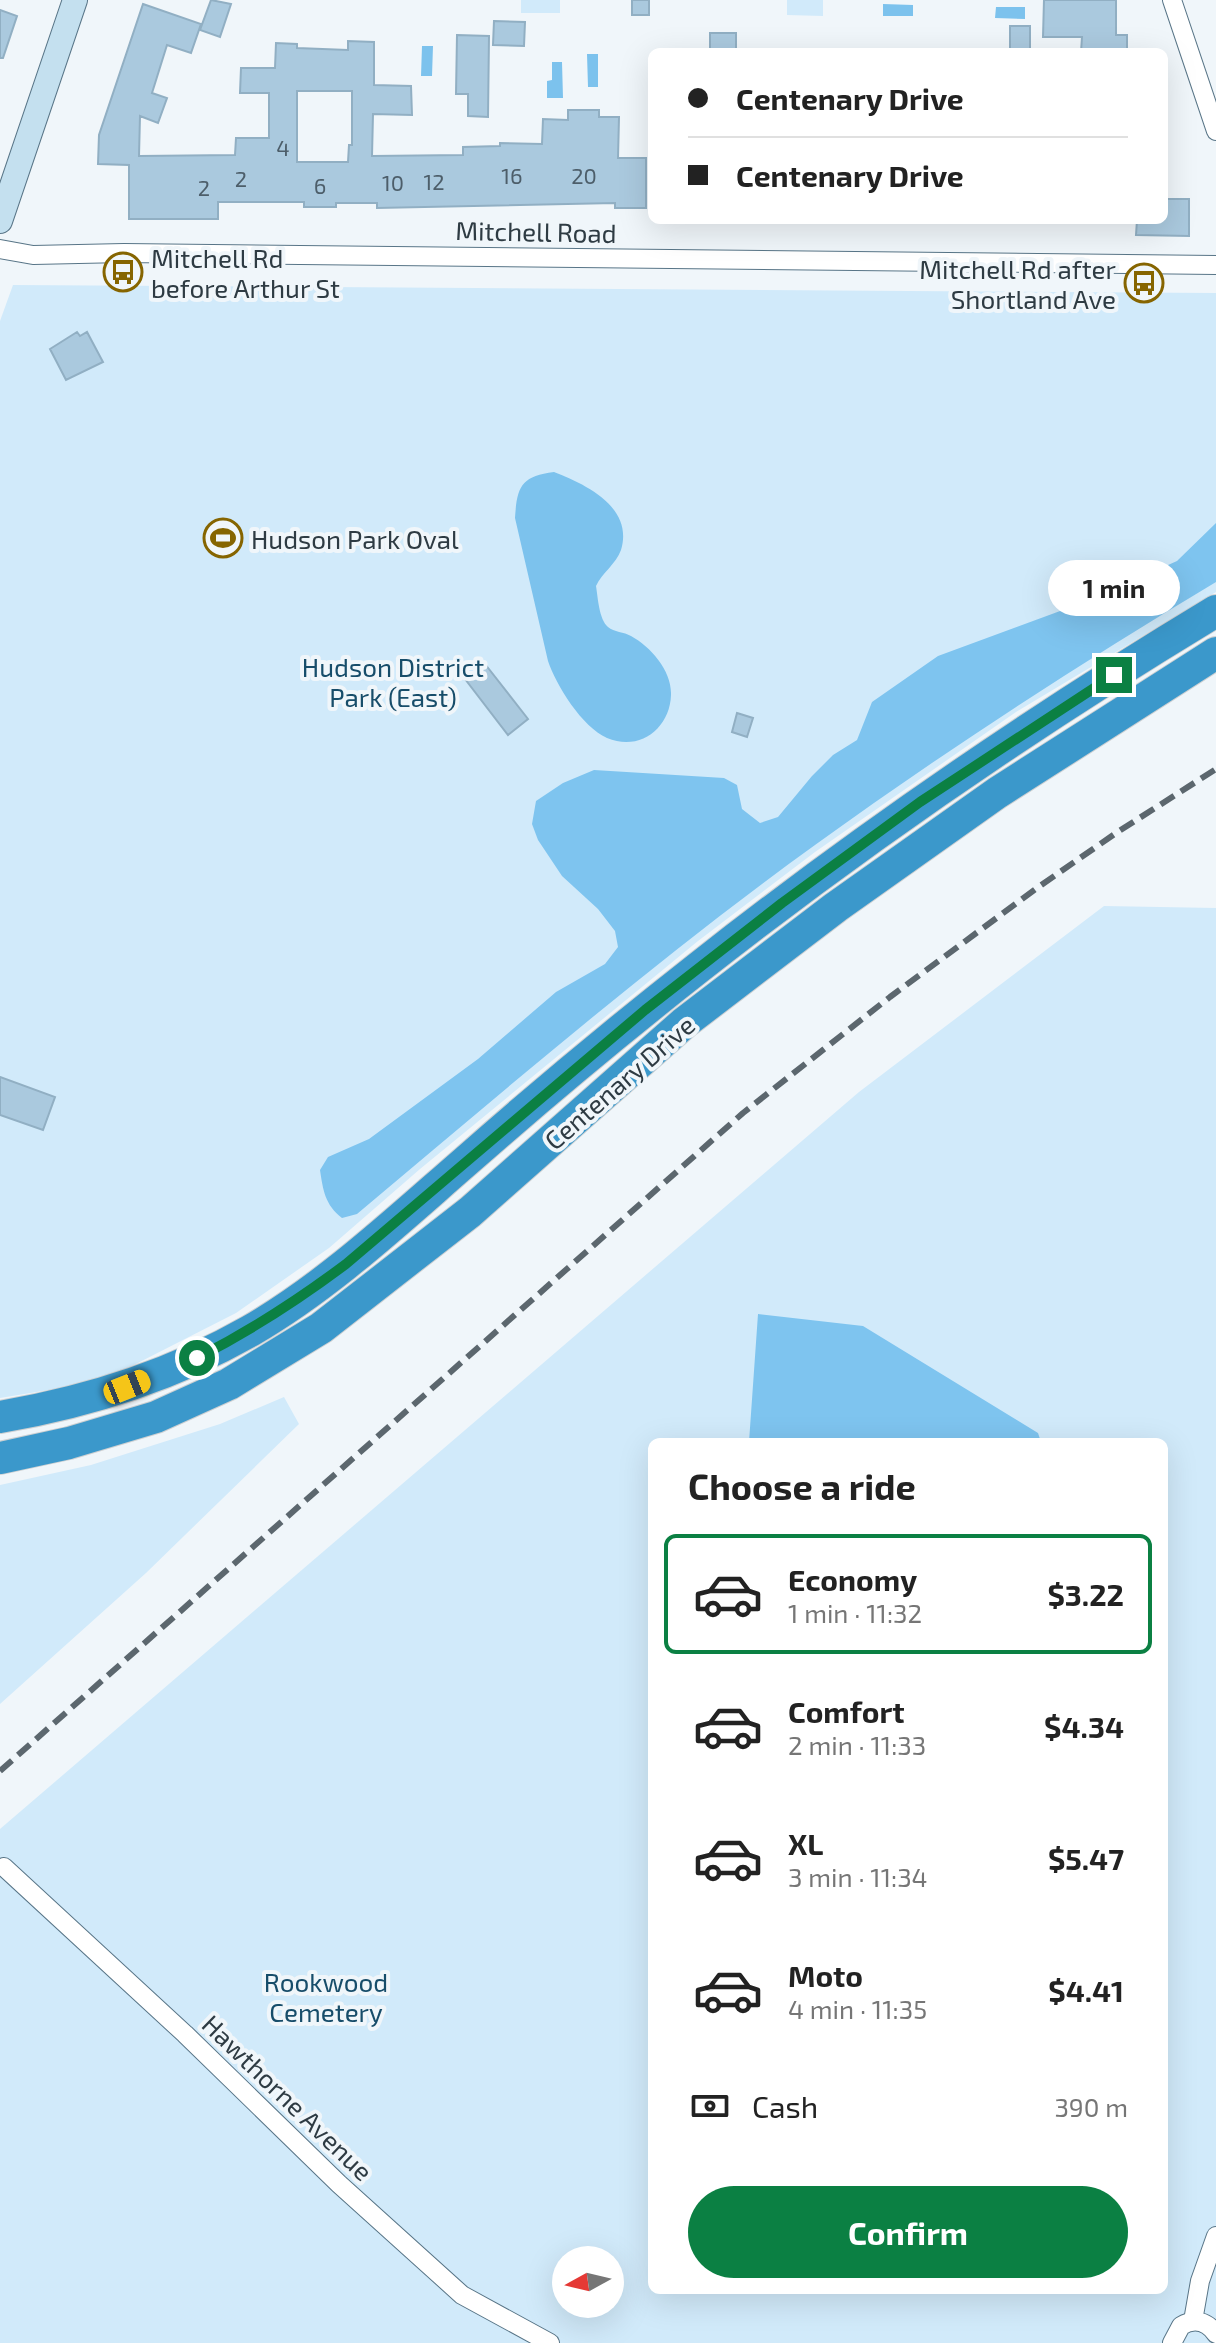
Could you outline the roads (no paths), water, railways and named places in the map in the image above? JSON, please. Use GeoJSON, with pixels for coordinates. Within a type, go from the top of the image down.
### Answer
{"type":"FeatureCollection","features":[{"type":"Feature","properties":{"kind":"highway","name":"Centenary Drive"},"geometry":{"type":"LineString","coordinates":[[0,1417],[59,1407],[127,1387],[197,1358],[251,1330],[306,1295],[366,1248],[645,1010],[782,903],[933,793],[1216,611]]}},
{"type":"Feature","properties":{"kind":"highway","name":"Centenary Drive"},"geometry":{"type":"LineString","coordinates":[[0,1458],[69,1443],[156,1417],[229,1384],[321,1328],[470,1212],[684,1023],[836,907],[997,793],[1216,653]]}},
{"type":"Feature","properties":{"kind":"main road"},"geometry":{"type":"LineString","coordinates":[[0,221],[75,0]]}},
{"type":"Feature","properties":{"kind":"street"},"geometry":{"type":"LineString","coordinates":[[1172,0],[1216,131]]}},
{"type":"Feature","properties":{"kind":"street","name":"Mitchell Road"},"geometry":{"type":"LineString","coordinates":[[0,249],[33,255],[155,253],[1216,265]]}},
{"type":"Feature","properties":{"kind":"street","name":"Hawthorne Avenue"},"geometry":{"type":"LineString","coordinates":[[4,1867],[185,2034],[339,2184],[462,2295],[550,2343]]}},
{"type":"Feature","properties":{"kind":"street"},"geometry":{"type":"LineString","coordinates":[[1193,2321],[1200,2281],[1216,2236]]}},
{"type":"Feature","properties":{"kind":"street"},"geometry":{"type":"LineString","coordinates":[[1172,2343],[1181,2326],[1193,2321],[1207,2324],[1216,2334]]}},
{"type":"Feature","properties":{"kind":"railway"},"geometry":{"type":"LineString","coordinates":[[0,1771],[743,1113],[890,997],[1037,888],[1216,769]]}},
{"type":"Feature","properties":{"kind":"place","name":"Mitchell Rd before Arthur St"},"geometry":{"type":"Point","coordinates":[123,272]}},
{"type":"Feature","properties":{"kind":"place","name":"Mitchell Rd after Shortland Ave"},"geometry":{"type":"Point","coordinates":[1144,283]}},
{"type":"Feature","properties":{"kind":"place","name":"Hudson Park Oval"},"geometry":{"type":"Point","coordinates":[223,538]}},
{"type":"Feature","properties":{"kind":"park label","name":"Hudson District Park (East)"},"geometry":{"type":"Point","coordinates":[393,681]}},
{"type":"Feature","properties":{"kind":"park label","name":"Rookwood Cemetery"},"geometry":{"type":"Point","coordinates":[326,1996]}}]}
